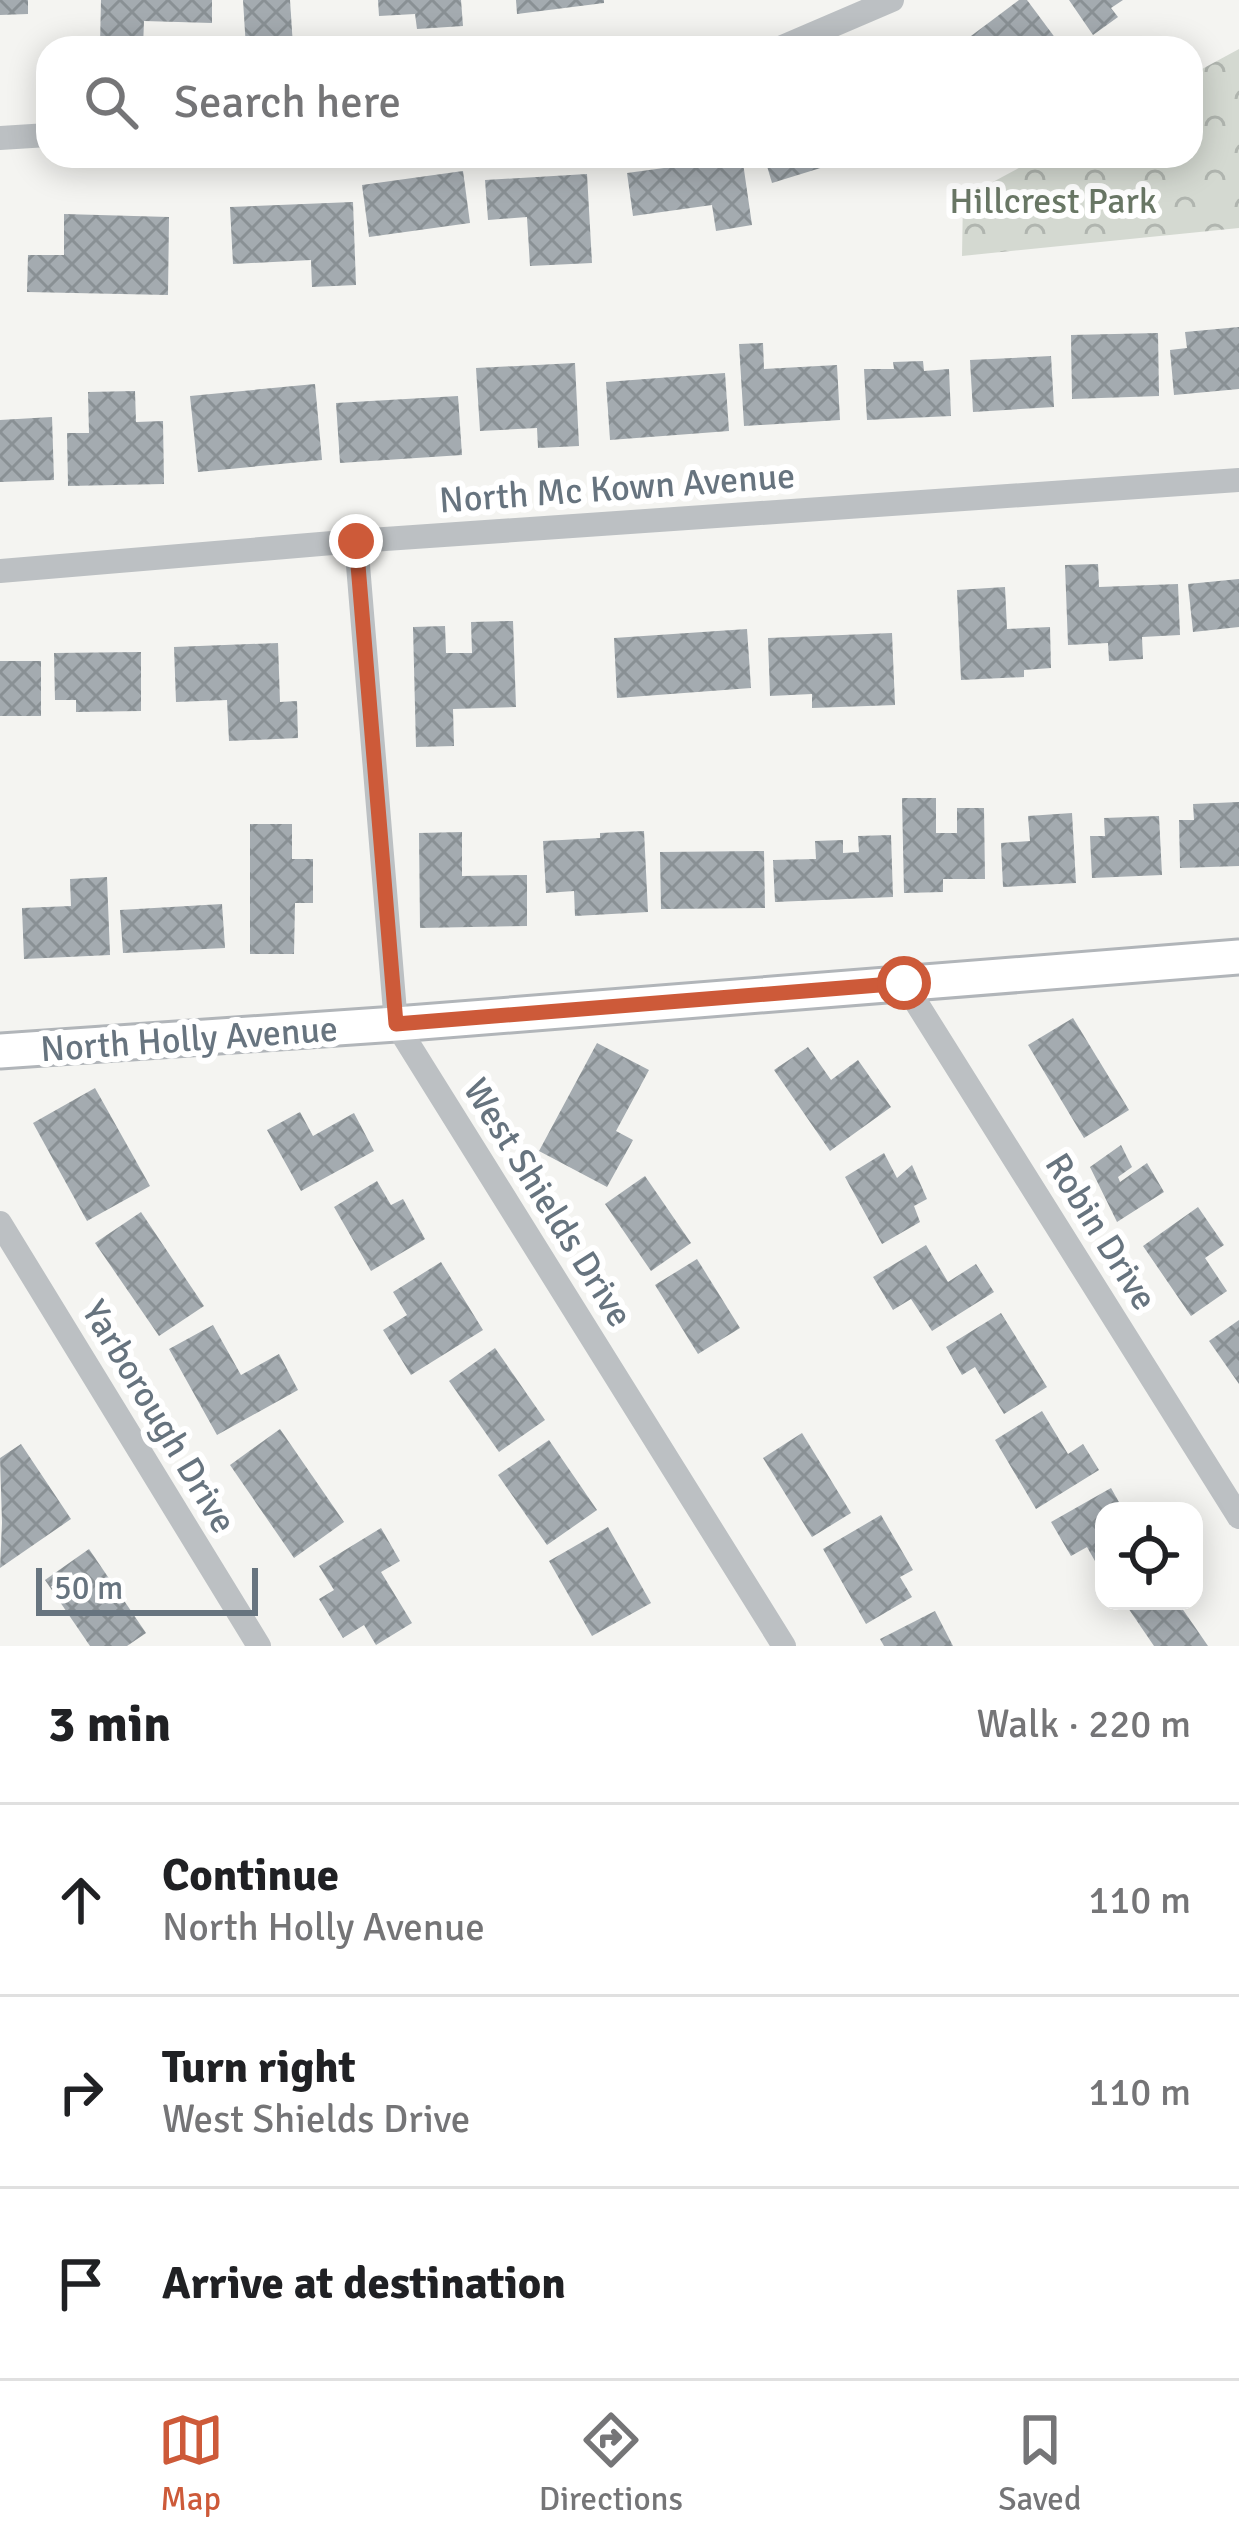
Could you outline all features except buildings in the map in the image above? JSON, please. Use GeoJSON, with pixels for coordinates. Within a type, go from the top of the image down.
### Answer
{"type":"FeatureCollection","features":[{"type":"Feature","properties":{"kind":"street"},"geometry":{"type":"LineString","coordinates":[[808,36],[892,0]]}},
{"type":"Feature","properties":{"kind":"street"},"geometry":{"type":"LineString","coordinates":[[0,138],[36,136]]}},
{"type":"Feature","properties":{"kind":"street","name":"North Mc Kown Avenue"},"geometry":{"type":"LineString","coordinates":[[0,571],[356,541],[1239,480]]}},
{"type":"Feature","properties":{"kind":"street","name":"West Shields Drive"},"geometry":{"type":"LineString","coordinates":[[356,541],[396,1024],[784,1646]]}},
{"type":"Feature","properties":{"kind":"street","name":"North Holly Avenue"},"geometry":{"type":"LineString","coordinates":[[0,1051],[1239,957]]}},
{"type":"Feature","properties":{"kind":"street","name":"Robin Drive"},"geometry":{"type":"LineString","coordinates":[[904,983],[1239,1517]]}},
{"type":"Feature","properties":{"kind":"street","name":"Yarborough Drive"},"geometry":{"type":"LineString","coordinates":[[0,1223],[259,1646]]}},
{"type":"Feature","properties":{"kind":"green space","name":"Hillcrest Park"},"geometry":{"type":"Polygon","coordinates":[[[1239,49],[1239,228],[962,256],[963,198],[1019,168],[1203,168],[1203,68],[1239,49]]]}},
{"type":"Feature","properties":{"kind":"route"},"geometry":{"type":"LineString","coordinates":[[356,541],[396,1024],[904,983]]}}]}
